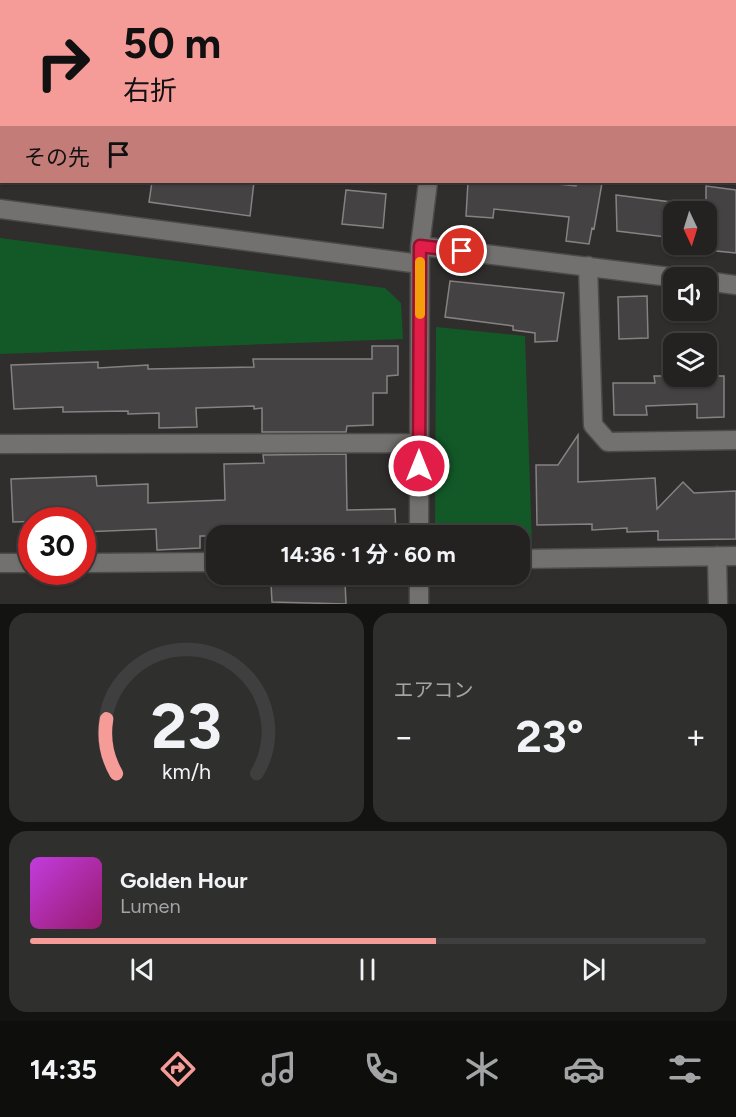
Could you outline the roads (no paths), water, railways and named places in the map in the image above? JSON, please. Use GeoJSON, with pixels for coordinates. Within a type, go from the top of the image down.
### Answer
{"type":"FeatureCollection","features":[{"type":"Feature","properties":{"kind":"street"},"geometry":{"type":"LineString","coordinates":[[419,525],[420,255],[428,183]]}},
{"type":"Feature","properties":{"kind":"street"},"geometry":{"type":"LineString","coordinates":[[0,209],[420,255],[588,266],[663,276]]}},
{"type":"Feature","properties":{"kind":"street"},"geometry":{"type":"LineString","coordinates":[[588,266],[593,425],[608,442],[736,440]]}},
{"type":"Feature","properties":{"kind":"street"},"geometry":{"type":"LineString","coordinates":[[717,282],[736,285]]}},
{"type":"Feature","properties":{"kind":"street"},"geometry":{"type":"LineString","coordinates":[[0,444],[419,443]]}},
{"type":"Feature","properties":{"kind":"street"},"geometry":{"type":"LineString","coordinates":[[717,556],[718,604]]}},
{"type":"Feature","properties":{"kind":"street"},"geometry":{"type":"LineString","coordinates":[[530,559],[736,556]]}},
{"type":"Feature","properties":{"kind":"street"},"geometry":{"type":"LineString","coordinates":[[96,562],[206,562]]}},
{"type":"Feature","properties":{"kind":"street"},"geometry":{"type":"LineString","coordinates":[[0,563],[18,563]]}},
{"type":"Feature","properties":{"kind":"street"},"geometry":{"type":"LineString","coordinates":[[419,585],[419,604]]}}]}
